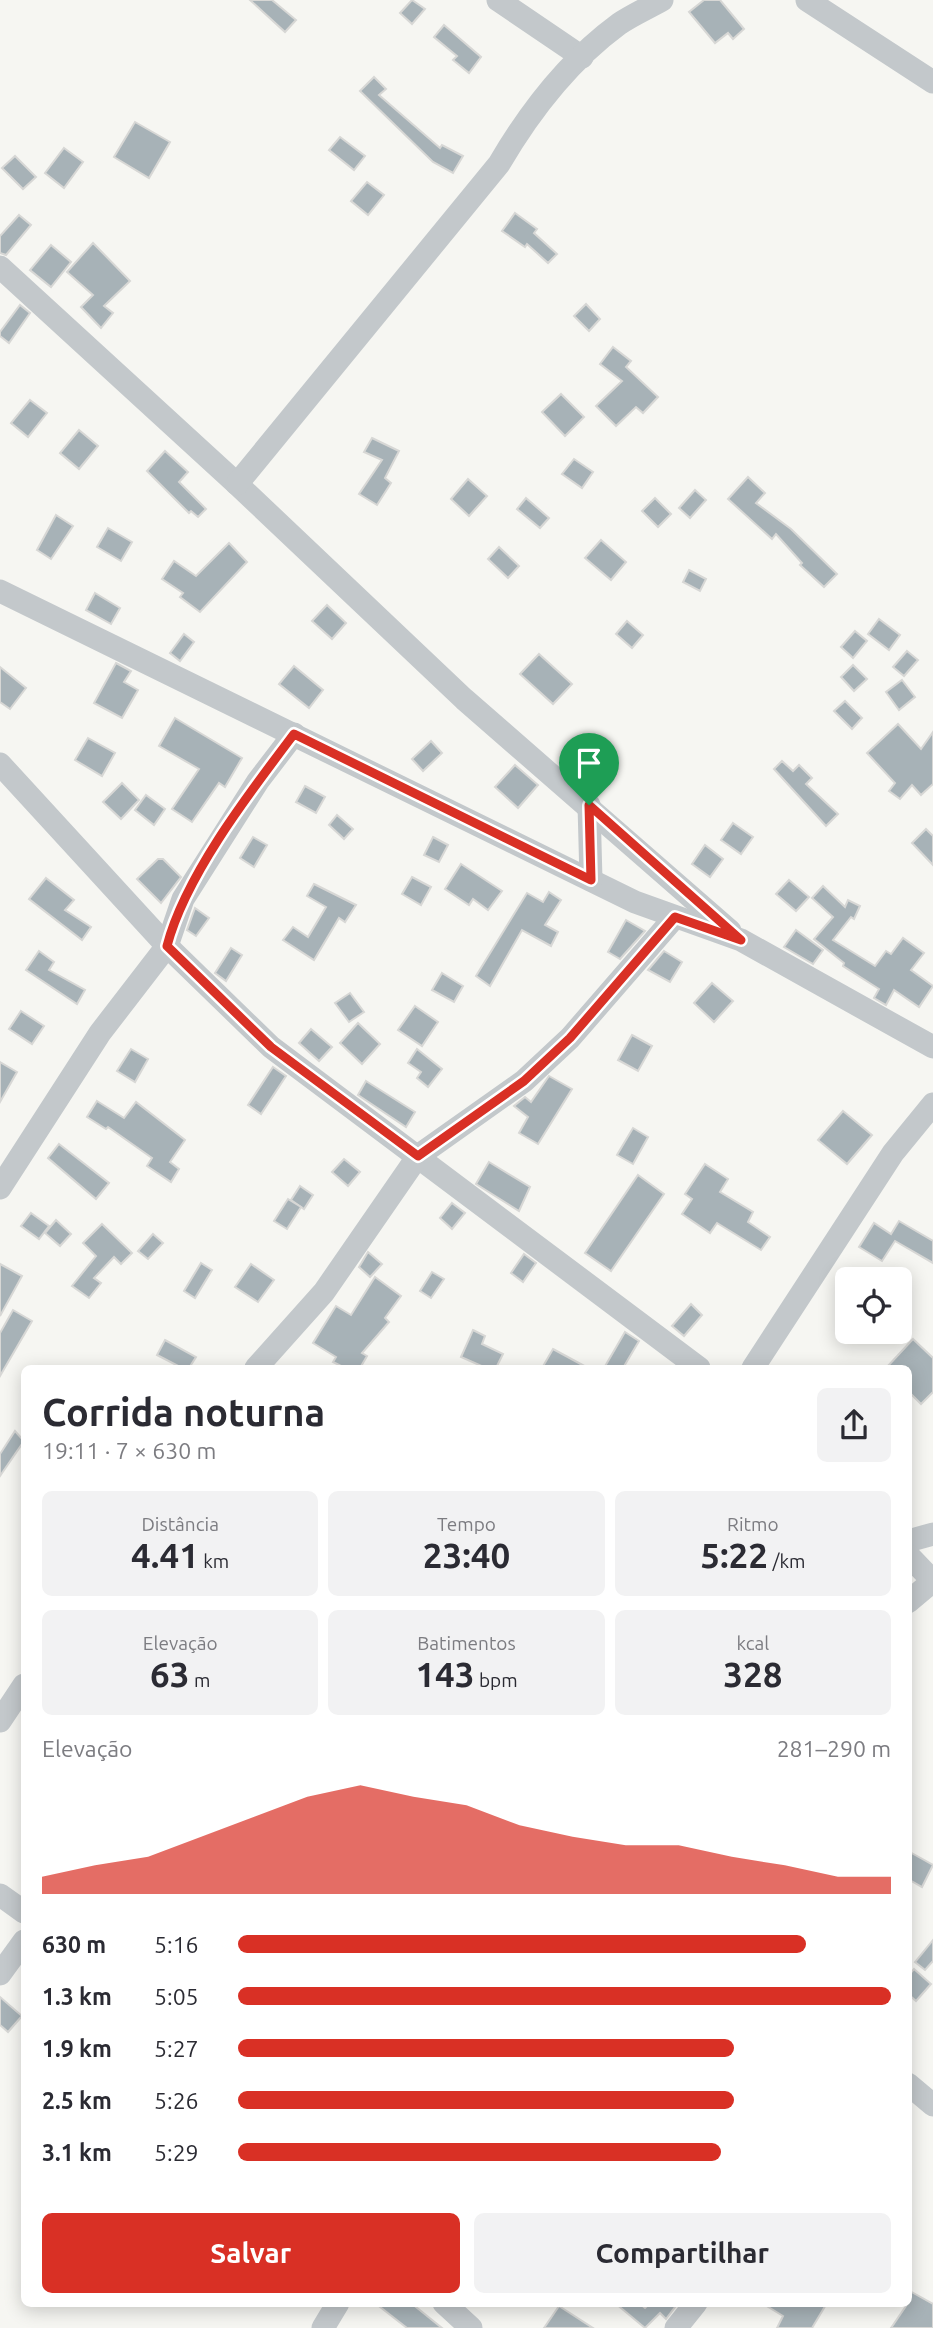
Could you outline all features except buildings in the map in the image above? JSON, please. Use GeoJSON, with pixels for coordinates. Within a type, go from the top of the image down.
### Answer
{"type":"FeatureCollection","features":[{"type":"Feature","properties":{"kind":"street"},"geometry":{"type":"LineString","coordinates":[[498,0],[582,57]]}},
{"type":"Feature","properties":{"kind":"street"},"geometry":{"type":"LineString","coordinates":[[237,484],[499,163],[527,116],[582,57],[620,24],[662,0]]}},
{"type":"Feature","properties":{"kind":"street"},"geometry":{"type":"LineString","coordinates":[[807,0],[933,82]]}},
{"type":"Feature","properties":{"kind":"street"},"geometry":{"type":"LineString","coordinates":[[0,267],[237,484],[464,699],[741,940]]}},
{"type":"Feature","properties":{"kind":"street"},"geometry":{"type":"LineString","coordinates":[[0,591],[635,902],[741,940],[933,1047]]}},
{"type":"Feature","properties":{"kind":"street"},"geometry":{"type":"LineString","coordinates":[[0,1188],[100,1033],[167,946],[183,899],[258,781],[294,734]]}},
{"type":"Feature","properties":{"kind":"street"},"geometry":{"type":"LineString","coordinates":[[0,764],[167,946],[271,1047],[695,1365]]}},
{"type":"Feature","properties":{"kind":"street"},"geometry":{"type":"LineString","coordinates":[[589,805],[591,880]]}},
{"type":"Feature","properties":{"kind":"street"},"geometry":{"type":"LineString","coordinates":[[259,1365],[324,1292],[418,1156],[524,1081],[570,1038],[675,917]]}},
{"type":"Feature","properties":{"kind":"street"},"geometry":{"type":"LineString","coordinates":[[755,1365],[893,1153],[933,1104]]}},
{"type":"Feature","properties":{"kind":"street"},"geometry":{"type":"LineString","coordinates":[[912,1540],[933,1535]]}},
{"type":"Feature","properties":{"kind":"street"},"geometry":{"type":"LineString","coordinates":[[912,1559],[933,1581],[912,1599]]}},
{"type":"Feature","properties":{"kind":"street"},"geometry":{"type":"LineString","coordinates":[[0,1721],[21,1690]]}},
{"type":"Feature","properties":{"kind":"street"},"geometry":{"type":"LineString","coordinates":[[0,1895],[21,1910]]}},
{"type":"Feature","properties":{"kind":"street"},"geometry":{"type":"LineString","coordinates":[[0,1974],[21,1945]]}},
{"type":"Feature","properties":{"kind":"street"},"geometry":{"type":"LineString","coordinates":[[323,2328],[336,2307]]}},
{"type":"Feature","properties":{"kind":"street"},"geometry":{"type":"LineString","coordinates":[[448,2307],[471,2328]]}},
{"type":"Feature","properties":{"kind":"street"},"geometry":{"type":"LineString","coordinates":[[676,2328],[693,2307]]}},
{"type":"Feature","properties":{"kind":"route"},"geometry":{"type":"LineString","coordinates":[[294,734],[591,880],[589,805],[741,940],[675,917],[570,1038],[524,1081],[418,1156],[271,1047],[167,946],[183,899],[258,781],[294,734]]}}]}
